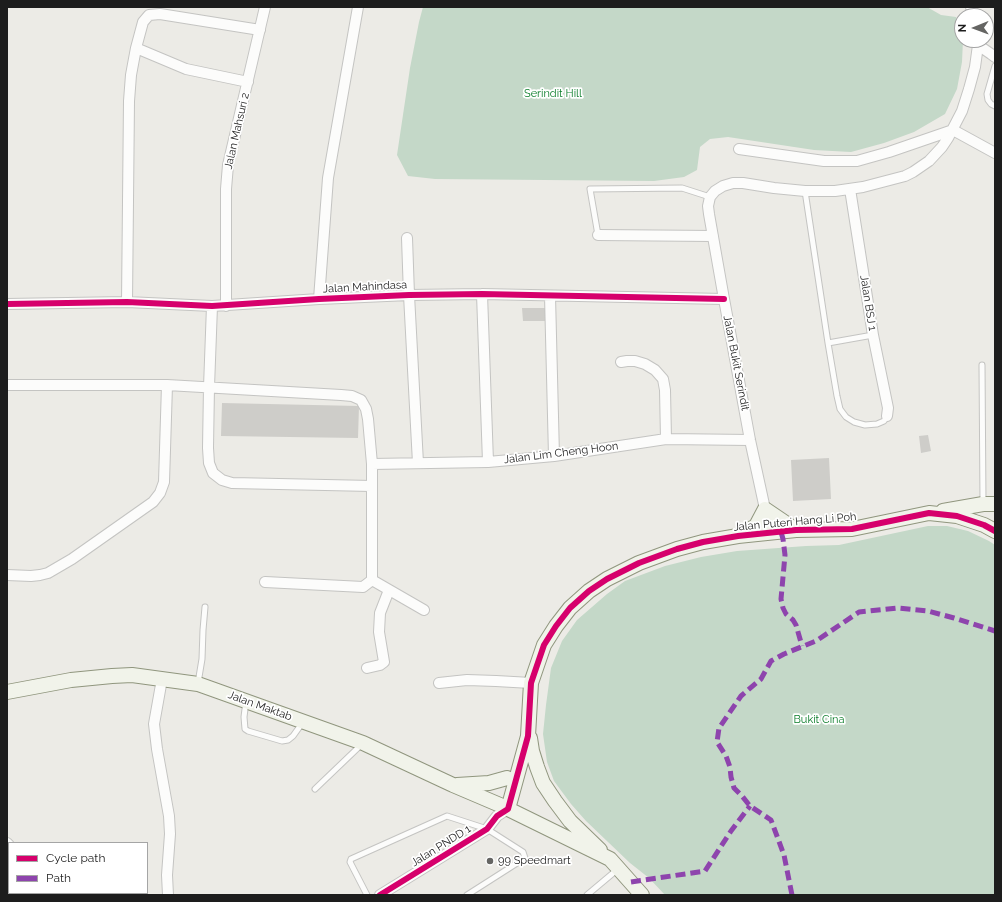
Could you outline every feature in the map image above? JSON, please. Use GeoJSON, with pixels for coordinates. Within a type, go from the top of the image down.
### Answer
{"type":"FeatureCollection","features":[{"type":"Feature","properties":{"kind":"street","name":"Jalan Mahsuri 2"},"geometry":{"type":"LineString","coordinates":[[226,306],[226,189],[228,165],[265,7]]}},
{"type":"Feature","properties":{"kind":"street"},"geometry":{"type":"LineString","coordinates":[[319,300],[328,178],[358,7]]}},
{"type":"Feature","properties":{"kind":"street"},"geometry":{"type":"LineString","coordinates":[[126,302],[129,101],[131,75],[143,22],[149,15],[160,14],[260,30]]}},
{"type":"Feature","properties":{"kind":"street"},"geometry":{"type":"LineString","coordinates":[[136,48],[186,69],[248,82]]}},
{"type":"Feature","properties":{"kind":"street"},"geometry":{"type":"LineString","coordinates":[[710,196],[723,186],[733,183],[743,183],[774,188],[835,191],[863,187],[904,176],[913,172],[929,161],[942,147],[953,130],[962,111],[969,90],[975,67],[977,48]]}},
{"type":"Feature","properties":{"kind":"street"},"geometry":{"type":"LineString","coordinates":[[984,48],[995,57]]}},
{"type":"Feature","properties":{"kind":"street"},"geometry":{"type":"LineString","coordinates":[[739,149],[824,161],[857,161],[890,152],[953,130],[995,153]]}},
{"type":"Feature","properties":{"kind":"street","name":"Jalan BSJ 1"},"geometry":{"type":"LineString","coordinates":[[850,189],[873,335],[888,408],[888,416]]}},
{"type":"Feature","properties":{"kind":"street","name":"Jalan Bukit Serindit"},"geometry":{"type":"LineString","coordinates":[[710,196],[708,206],[709,214],[750,440],[765,510],[766,533]]}},
{"type":"Feature","properties":{"kind":"street"},"geometry":{"type":"LineString","coordinates":[[598,235],[713,236]]}},
{"type":"Feature","properties":{"kind":"street"},"geometry":{"type":"LineString","coordinates":[[407,238],[418,463]]}},
{"type":"Feature","properties":{"kind":"street"},"geometry":{"type":"LineString","coordinates":[[482,294],[488,462]]}},
{"type":"Feature","properties":{"kind":"street","name":"Jalan Mahindasa"},"geometry":{"type":"LineString","coordinates":[[7,304],[126,302],[226,306],[409,295],[482,294],[724,299]]}},
{"type":"Feature","properties":{"kind":"street"},"geometry":{"type":"LineString","coordinates":[[550,296],[554,456]]}},
{"type":"Feature","properties":{"kind":"street"},"geometry":{"type":"LineString","coordinates":[[212,306],[208,448],[213,473],[222,480],[232,483],[372,486]]}},
{"type":"Feature","properties":{"kind":"street"},"geometry":{"type":"LineString","coordinates":[[621,362],[628,360],[645,364],[655,370],[662,379],[665,390],[666,440]]}},
{"type":"Feature","properties":{"kind":"street"},"geometry":{"type":"LineString","coordinates":[[7,385],[167,385],[352,396],[361,400],[366,409],[368,419],[372,464],[372,580]]}},
{"type":"Feature","properties":{"kind":"street"},"geometry":{"type":"LineString","coordinates":[[7,575],[31,576],[48,572],[72,559],[153,502],[160,494],[164,482],[167,385]]}},
{"type":"Feature","properties":{"kind":"street","name":"Jalan Lim Cheng Hoon"},"geometry":{"type":"LineString","coordinates":[[372,464],[488,462],[554,456],[666,440],[750,440]]}},
{"type":"Feature","properties":{"kind":"street"},"geometry":{"type":"LineString","coordinates":[[929,513],[989,504]]}},
{"type":"Feature","properties":{"kind":"street"},"geometry":{"type":"LineString","coordinates":[[738,536],[756,526],[765,510],[796,530]]}},
{"type":"Feature","properties":{"kind":"street","name":"Jalan Puteri Hang Li Poh"},"geometry":{"type":"LineString","coordinates":[[502,810],[528,736],[531,683],[544,645],[570,608],[589,591],[607,579],[633,566],[671,551],[703,542],[738,536],[796,530],[852,529],[929,513],[956,516],[984,525],[995,531]]}},
{"type":"Feature","properties":{"kind":"street"},"geometry":{"type":"LineString","coordinates":[[265,582],[363,587],[372,580]]}},
{"type":"Feature","properties":{"kind":"street"},"geometry":{"type":"LineString","coordinates":[[372,580],[424,610]]}},
{"type":"Feature","properties":{"kind":"street"},"geometry":{"type":"LineString","coordinates":[[367,668],[380,665],[384,662],[379,632],[380,613],[389,590]]}},
{"type":"Feature","properties":{"kind":"street","name":"Jalan Maktab"},"geometry":{"type":"LineString","coordinates":[[7,692],[92,677],[132,675],[198,684],[363,743],[453,785],[502,810]]}},
{"type":"Feature","properties":{"kind":"street"},"geometry":{"type":"LineString","coordinates":[[162,679],[154,724],[169,816],[170,834],[167,875],[168,895]]}},
{"type":"Feature","properties":{"kind":"street"},"geometry":{"type":"LineString","coordinates":[[439,683],[467,680],[531,683]]}},
{"type":"Feature","properties":{"kind":"street"},"geometry":{"type":"LineString","coordinates":[[529,718],[532,751],[543,784],[570,821],[615,864],[642,895]]}},
{"type":"Feature","properties":{"kind":"street","name":"Jalan Puteri Hang Li Poh"},"geometry":{"type":"LineString","coordinates":[[502,810],[507,778],[520,734],[529,718]]}},
{"type":"Feature","properties":{"kind":"street"},"geometry":{"type":"LineString","coordinates":[[453,785],[489,783],[507,778]]}},
{"type":"Feature","properties":{"kind":"street"},"geometry":{"type":"LineString","coordinates":[[502,810],[615,864]]}},
{"type":"Feature","properties":{"kind":"street","name":"Jalan PNDD 1"},"geometry":{"type":"LineString","coordinates":[[380,895],[487,829],[502,810]]}},
{"type":"Feature","properties":{"kind":"lane"},"geometry":{"type":"LineString","coordinates":[[995,66],[987,94],[988,100],[995,106]]}},
{"type":"Feature","properties":{"kind":"lane"},"geometry":{"type":"LineString","coordinates":[[598,235],[590,189],[682,188],[710,196]]}},
{"type":"Feature","properties":{"kind":"lane"},"geometry":{"type":"LineString","coordinates":[[805,190],[828,343],[840,409],[846,417],[864,426],[877,424],[884,421],[888,416]]}},
{"type":"Feature","properties":{"kind":"lane"},"geometry":{"type":"LineString","coordinates":[[828,343],[873,335]]}},
{"type":"Feature","properties":{"kind":"lane"},"geometry":{"type":"LineString","coordinates":[[982,365],[989,504]]}},
{"type":"Feature","properties":{"kind":"lane"},"geometry":{"type":"LineString","coordinates":[[198,684],[202,659],[205,607]]}},
{"type":"Feature","properties":{"kind":"lane"},"geometry":{"type":"LineString","coordinates":[[246,700],[244,717],[245,729],[248,731],[282,741],[288,740],[293,736],[303,721]]}},
{"type":"Feature","properties":{"kind":"lane"},"geometry":{"type":"LineString","coordinates":[[315,789],[363,743]]}},
{"type":"Feature","properties":{"kind":"lane"},"geometry":{"type":"LineString","coordinates":[[367,895],[350,862],[351,859],[447,816],[487,829],[523,852],[525,858],[467,895]]}},
{"type":"Feature","properties":{"kind":"lane"},"geometry":{"type":"LineString","coordinates":[[587,895],[615,864]]}},
{"type":"Feature","properties":{"kind":"green space","name":"Serindit Hill"},"geometry":{"type":"Polygon","coordinates":[[[423,7],[927,7],[941,15],[954,17],[954,48],[963,48],[962,62],[957,89],[945,114],[914,132],[884,143],[851,152],[814,150],[728,137],[710,139],[700,147],[697,170],[684,177],[654,181],[435,179],[408,176],[397,155],[410,68],[423,7]]]}},
{"type":"Feature","properties":{"kind":"green space","name":"Bukit Cina"},"geometry":{"type":"Polygon","coordinates":[[[928,526],[947,526],[968,531],[995,545],[995,895],[665,895],[649,878],[630,863],[586,821],[554,781],[547,762],[543,734],[551,668],[562,641],[577,620],[607,594],[625,581],[665,566],[701,557],[737,551],[839,545],[928,526]]]}},
{"type":"Feature","properties":{"kind":"building"},"geometry":{"type":"Polygon","coordinates":[[[522,308],[547,308],[547,321],[523,321],[522,308]]]}},
{"type":"Feature","properties":{"kind":"building"},"geometry":{"type":"Polygon","coordinates":[[[222,403],[359,406],[358,438],[221,436],[222,403]]]}},
{"type":"Feature","properties":{"kind":"building"},"geometry":{"type":"Polygon","coordinates":[[[928,435],[931,451],[921,453],[919,436],[928,435]]]}},
{"type":"Feature","properties":{"kind":"building"},"geometry":{"type":"Polygon","coordinates":[[[829,458],[831,499],[793,501],[791,460],[829,458]]]}},
{"type":"Feature","properties":{"kind":"marked path"},"geometry":{"type":"LineString","coordinates":[[781,532],[785,555],[781,599],[786,614],[796,625],[802,646]]}},
{"type":"Feature","properties":{"kind":"marked path"},"geometry":{"type":"LineString","coordinates":[[792,895],[784,855],[771,820],[750,806],[734,788],[730,767],[726,756],[717,742],[719,728],[741,696],[761,679],[771,661],[816,641],[859,612],[897,608],[928,611],[995,631]]}},
{"type":"Feature","properties":{"kind":"marked path"},"geometry":{"type":"LineString","coordinates":[[631,882],[705,871],[731,831],[750,806]]}},
{"type":"Feature","properties":{"kind":"cycle path"},"geometry":{"type":"LineString","coordinates":[[7,304],[127,302],[212,306],[319,299],[409,295],[482,294],[724,299]]}},
{"type":"Feature","properties":{"kind":"cycle path"},"geometry":{"type":"LineString","coordinates":[[380,895],[487,829],[497,816],[508,809],[528,736],[531,683],[544,645],[570,608],[589,591],[607,579],[639,563],[677,549],[703,542],[738,536],[796,530],[852,529],[929,513],[957,516],[984,525],[995,531]]}},
{"type":"Feature","properties":{"kind":"place","name":"99 Speedmart"},"geometry":{"type":"Point","coordinates":[490,861]}}]}
